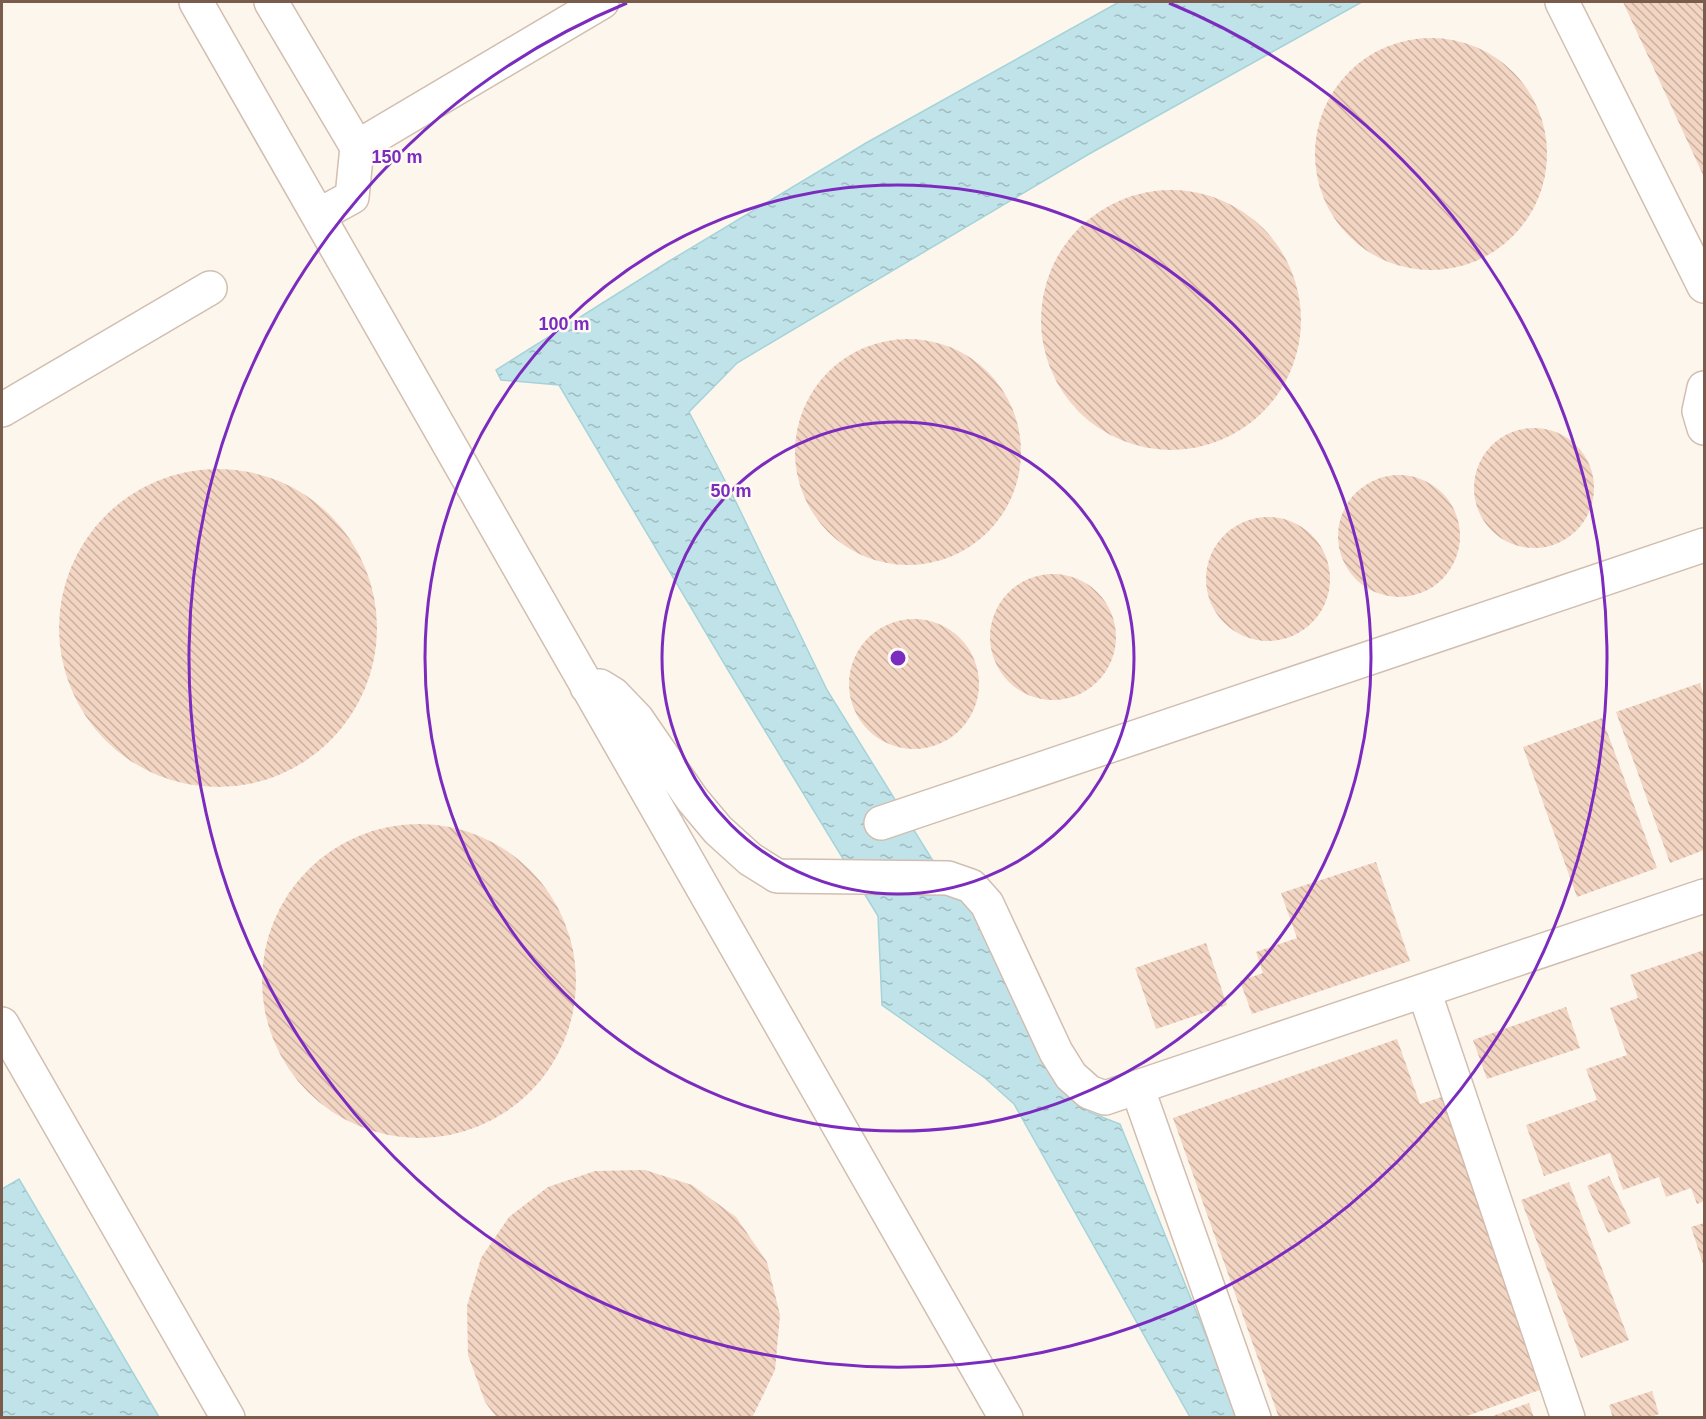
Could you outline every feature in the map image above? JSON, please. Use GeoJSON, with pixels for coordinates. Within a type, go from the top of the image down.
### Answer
{"type":"FeatureCollection","features":[{"type":"Feature","properties":{"kind":"street"},"geometry":{"type":"LineString","coordinates":[[196,2],[1006,1418]]}},
{"type":"Feature","properties":{"kind":"street"},"geometry":{"type":"LineString","coordinates":[[271,2],[357,147],[352,197],[319,215]]}},
{"type":"Feature","properties":{"kind":"street"},"geometry":{"type":"LineString","coordinates":[[357,147],[602,2]]}},
{"type":"Feature","properties":{"kind":"street"},"geometry":{"type":"LineString","coordinates":[[1562,2],[1704,286]]}},
{"type":"Feature","properties":{"kind":"street"},"geometry":{"type":"LineString","coordinates":[[2,410],[210,288]]}},
{"type":"Feature","properties":{"kind":"street"},"geometry":{"type":"LineString","coordinates":[[1704,388],[1699,411],[1704,428]]}},
{"type":"Feature","properties":{"kind":"street"},"geometry":{"type":"LineString","coordinates":[[881,823],[1704,545]]}},
{"type":"Feature","properties":{"kind":"street"},"geometry":{"type":"LineString","coordinates":[[587,687],[600,686],[613,694],[637,719],[692,800],[718,830],[750,859],[777,876],[948,878],[971,886],[987,904],[1056,1052],[1071,1076],[1089,1092],[1105,1098],[1704,896]]}},
{"type":"Feature","properties":{"kind":"street"},"geometry":{"type":"LineString","coordinates":[[1424,991],[1568,1418]]}},
{"type":"Feature","properties":{"kind":"street"},"geometry":{"type":"LineString","coordinates":[[2,1024],[228,1418]]}},
{"type":"Feature","properties":{"kind":"street"},"geometry":{"type":"LineString","coordinates":[[1137,1087],[1254,1418]]}},
{"type":"Feature","properties":{"kind":"water"},"geometry":{"type":"Polygon","coordinates":[[[1119,2],[1362,2],[1089,154],[737,363],[689,412],[733,496],[827,690],[956,898],[977,907],[1089,1112],[1120,1124],[1239,1417],[1190,1417],[1014,1104],[985,1078],[882,1005],[878,916],[728,670],[559,385],[501,380],[496,370],[671,260],[866,143],[1119,2]]]}},
{"type":"Feature","properties":{"kind":"water"},"geometry":{"type":"Polygon","coordinates":[[[19,1179],[159,1417],[2,1417],[2,1189],[19,1179]]]}},
{"type":"Feature","properties":{"kind":"building"},"geometry":{"type":"Polygon","coordinates":[[[1623,2],[1704,2],[1704,177],[1623,2]]]}},
{"type":"Feature","properties":{"kind":"building"},"geometry":{"type":"Polygon","coordinates":[[[1431,38],[1454,40],[1475,47],[1486,52],[1513,72],[1533,99],[1538,110],[1545,131],[1547,154],[1545,177],[1538,198],[1533,209],[1513,236],[1486,256],[1475,261],[1454,268],[1431,270],[1408,268],[1387,261],[1376,256],[1349,236],[1329,209],[1324,198],[1317,177],[1315,154],[1317,131],[1324,110],[1329,99],[1349,72],[1376,52],[1387,47],[1408,40],[1431,38]]]}},
{"type":"Feature","properties":{"kind":"building"},"geometry":{"type":"Polygon","coordinates":[[[1158,190],[1184,190],[1209,195],[1232,205],[1254,219],[1272,237],[1286,259],[1296,282],[1301,320],[1296,358],[1286,381],[1272,403],[1254,421],[1232,435],[1209,445],[1184,450],[1158,450],[1133,445],[1110,435],[1088,421],[1070,403],[1056,381],[1046,358],[1041,333],[1041,307],[1046,282],[1056,259],[1070,237],[1088,219],[1110,205],[1133,195],[1158,190]]]}},
{"type":"Feature","properties":{"kind":"building"},"geometry":{"type":"Polygon","coordinates":[[[908,339],[941,344],[951,348],[971,358],[988,372],[1002,389],[1012,409],[1016,419],[1021,452],[1016,485],[1012,495],[1002,515],[988,532],[971,546],[951,556],[941,560],[908,565],[875,560],[865,556],[845,546],[828,532],[814,515],[804,495],[800,485],[795,452],[800,419],[804,409],[814,389],[828,372],[845,358],[865,348],[875,344],[908,339]]]}},
{"type":"Feature","properties":{"kind":"building"},"geometry":{"type":"Polygon","coordinates":[[[1534,428],[1557,432],[1577,445],[1590,465],[1594,488],[1590,511],[1577,531],[1557,544],[1534,548],[1511,544],[1491,531],[1478,511],[1474,488],[1478,465],[1491,445],[1511,432],[1534,428]]]}},
{"type":"Feature","properties":{"kind":"building"},"geometry":{"type":"Polygon","coordinates":[[[218,469],[249,472],[279,481],[319,505],[341,527],[365,567],[374,597],[377,628],[374,659],[365,689],[341,729],[319,751],[279,775],[249,784],[218,787],[187,784],[157,775],[117,751],[95,729],[71,689],[62,659],[59,628],[62,597],[71,567],[95,527],[117,505],[157,481],[187,472],[218,469]]]}},
{"type":"Feature","properties":{"kind":"building"},"geometry":{"type":"Polygon","coordinates":[[[1399,475],[1422,480],[1433,485],[1442,493],[1450,502],[1455,513],[1460,536],[1455,559],[1450,570],[1442,579],[1433,587],[1422,592],[1399,597],[1376,592],[1365,587],[1356,579],[1348,570],[1343,559],[1338,536],[1343,513],[1348,502],[1356,493],[1365,485],[1376,480],[1399,475]]]}},
{"type":"Feature","properties":{"kind":"building"},"geometry":{"type":"Polygon","coordinates":[[[1268,517],[1292,522],[1303,527],[1312,535],[1320,544],[1325,555],[1330,579],[1325,603],[1320,614],[1312,623],[1303,631],[1292,636],[1268,641],[1244,636],[1233,631],[1224,623],[1216,614],[1211,603],[1206,579],[1211,555],[1216,544],[1224,535],[1233,527],[1244,522],[1268,517]]]}},
{"type":"Feature","properties":{"kind":"building"},"geometry":{"type":"Polygon","coordinates":[[[1053,574],[1077,579],[1098,592],[1111,613],[1116,637],[1111,661],[1098,682],[1077,695],[1053,700],[1029,695],[1008,682],[995,661],[990,637],[995,613],[1008,592],[1029,579],[1053,574]]]}},
{"type":"Feature","properties":{"kind":"building"},"geometry":{"type":"Polygon","coordinates":[[[914,619],[939,624],[960,638],[974,659],[979,684],[974,709],[960,730],[939,744],[914,749],[889,744],[868,730],[854,709],[849,684],[854,659],[868,638],[889,624],[914,619]]]}},
{"type":"Feature","properties":{"kind":"building"},"geometry":{"type":"Polygon","coordinates":[[[1700,683],[1704,696],[1704,850],[1670,863],[1616,712],[1700,683]]]}},
{"type":"Feature","properties":{"kind":"building"},"geometry":{"type":"Polygon","coordinates":[[[1602,718],[1657,868],[1577,897],[1523,747],[1602,718]]]}},
{"type":"Feature","properties":{"kind":"building"},"geometry":{"type":"Polygon","coordinates":[[[404,824],[434,824],[465,830],[493,842],[519,859],[541,881],[558,907],[570,935],[576,966],[576,996],[570,1027],[558,1055],[541,1081],[519,1103],[493,1120],[465,1132],[434,1138],[404,1138],[373,1132],[345,1120],[319,1103],[297,1081],[280,1055],[268,1027],[262,996],[262,966],[268,935],[280,907],[297,881],[319,859],[345,842],[373,830],[404,824]]]}},
{"type":"Feature","properties":{"kind":"building"},"geometry":{"type":"Polygon","coordinates":[[[1376,862],[1410,961],[1252,1014],[1240,981],[1263,973],[1256,952],[1297,938],[1281,893],[1376,862]]]}},
{"type":"Feature","properties":{"kind":"building"},"geometry":{"type":"Polygon","coordinates":[[[1206,943],[1227,1005],[1156,1029],[1135,968],[1206,943]]]}},
{"type":"Feature","properties":{"kind":"building"},"geometry":{"type":"Polygon","coordinates":[[[1704,950],[1704,1201],[1697,1204],[1691,1188],[1666,1197],[1659,1177],[1623,1190],[1610,1153],[1544,1176],[1526,1125],[1597,1100],[1586,1069],[1627,1055],[1610,1008],[1638,998],[1630,975],[1704,950]]]}},
{"type":"Feature","properties":{"kind":"building"},"geometry":{"type":"Polygon","coordinates":[[[1566,1007],[1580,1048],[1487,1079],[1473,1040],[1566,1007]]]}},
{"type":"Feature","properties":{"kind":"building"},"geometry":{"type":"Polygon","coordinates":[[[1397,1039],[1420,1104],[1448,1095],[1551,1386],[1461,1418],[1279,1418],[1173,1118],[1397,1039]]]}},
{"type":"Feature","properties":{"kind":"building"},"geometry":{"type":"Polygon","coordinates":[[[645,1170],[692,1185],[736,1217],[767,1262],[780,1315],[775,1370],[752,1418],[497,1418],[485,1402],[468,1355],[467,1306],[481,1258],[509,1217],[548,1187],[595,1171],[645,1170]]]}},
{"type":"Feature","properties":{"kind":"building"},"geometry":{"type":"Polygon","coordinates":[[[1609,1176],[1631,1223],[1608,1233],[1587,1186],[1609,1176]]]}},
{"type":"Feature","properties":{"kind":"building"},"geometry":{"type":"Polygon","coordinates":[[[1569,1182],[1629,1340],[1581,1358],[1521,1200],[1569,1182]]]}},
{"type":"Feature","properties":{"kind":"building"},"geometry":{"type":"Polygon","coordinates":[[[1704,1223],[1704,1267],[1691,1227],[1704,1223]]]}},
{"type":"Feature","properties":{"kind":"building"},"geometry":{"type":"Polygon","coordinates":[[[1652,1391],[1659,1414],[1648,1418],[1613,1418],[1609,1405],[1652,1391]]]}},
{"type":"Feature","properties":{"kind":"building"},"geometry":{"type":"Polygon","coordinates":[[[1529,1403],[1534,1418],[1490,1418],[1490,1417],[1529,1403]]]}}]}
